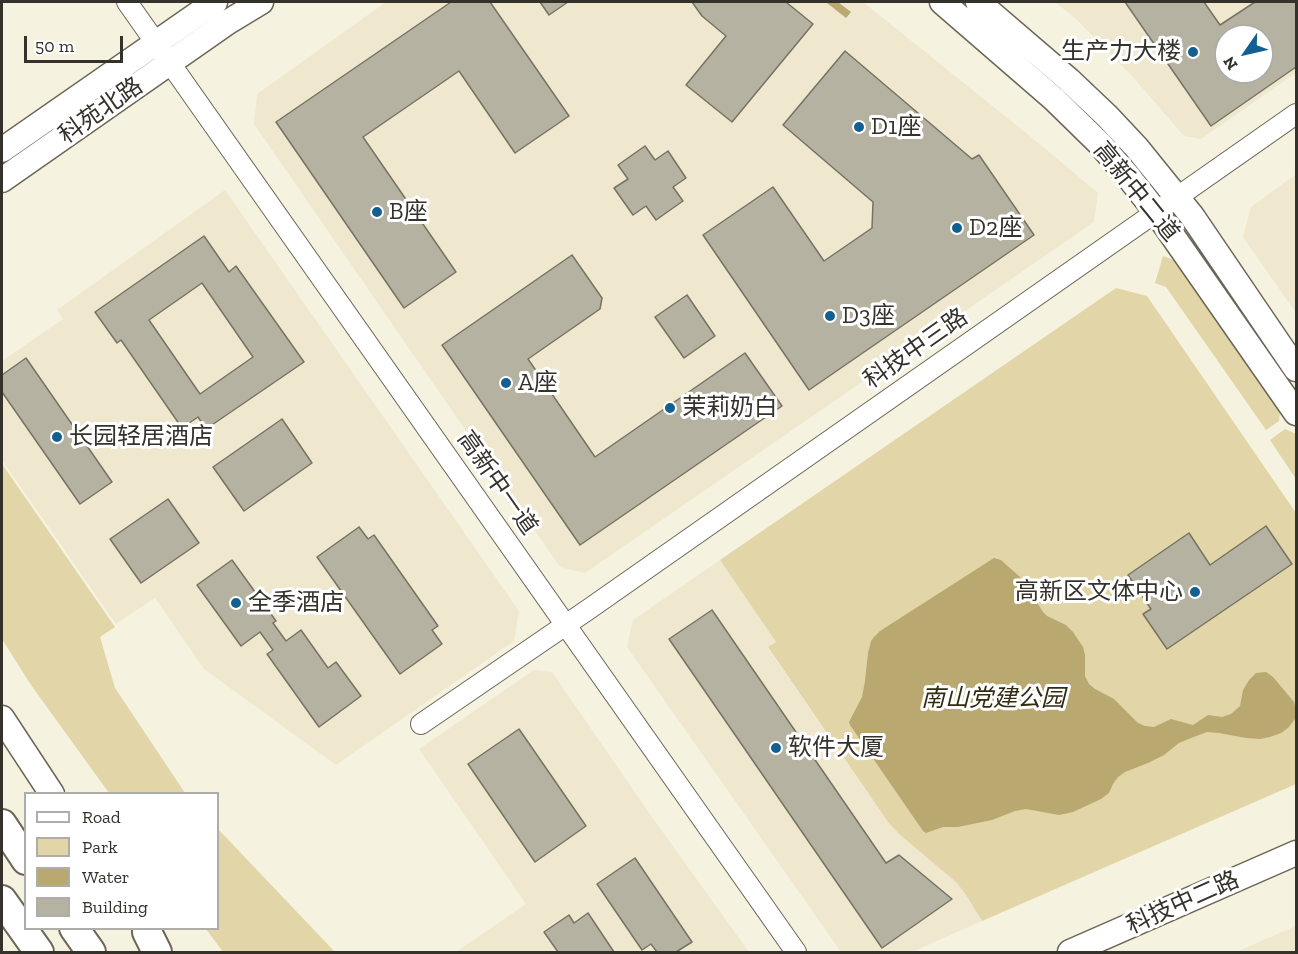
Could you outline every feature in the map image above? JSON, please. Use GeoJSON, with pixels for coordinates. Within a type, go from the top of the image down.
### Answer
{"type":"FeatureCollection","features":[{"type":"Feature","properties":{"kind":"highway"},"geometry":{"type":"LineString","coordinates":[[2,824],[24,857]]}},
{"type":"Feature","properties":{"kind":"highway"},"geometry":{"type":"LineString","coordinates":[[2,900],[39,952]]}},
{"type":"Feature","properties":{"kind":"highway"},"geometry":{"type":"LineString","coordinates":[[75,930],[91,952]]}},
{"type":"Feature","properties":{"kind":"main road","name":"科苑北路"},"geometry":{"type":"LineString","coordinates":[[2,150],[215,2]]}},
{"type":"Feature","properties":{"kind":"main road","name":"科苑北路"},"geometry":{"type":"LineString","coordinates":[[2,180],[228,21],[261,2]]}},
{"type":"Feature","properties":{"kind":"main road","name":"高新中二道"},"geometry":{"type":"LineString","coordinates":[[942,2],[1017,66],[1099,143],[1156,212],[1296,413]]}},
{"type":"Feature","properties":{"kind":"main road","name":"高新中二道"},"geometry":{"type":"LineString","coordinates":[[978,2],[1062,73],[1137,148],[1178,197],[1296,369]]}},
{"type":"Feature","properties":{"kind":"main road"},"geometry":{"type":"LineString","coordinates":[[2,718],[51,792]]}},
{"type":"Feature","properties":{"kind":"main road","name":"科技中二路"},"geometry":{"type":"LineString","coordinates":[[1070,952],[1296,853]]}},
{"type":"Feature","properties":{"kind":"street","name":"高新中一道"},"geometry":{"type":"LineString","coordinates":[[127,2],[796,952]]}},
{"type":"Feature","properties":{"kind":"street","name":"科技中三路"},"geometry":{"type":"LineString","coordinates":[[421,724],[1296,114]]}},
{"type":"Feature","properties":{"kind":"shaded area"},"geometry":{"type":"Polygon","coordinates":[[[386,2],[863,2],[1098,193],[1094,222],[585,573],[560,567],[254,124],[257,94],[386,2]]]}},
{"type":"Feature","properties":{"kind":"shaded area"},"geometry":{"type":"Polygon","coordinates":[[[1055,2],[1296,2],[1296,73],[1201,139],[1184,136],[1132,76],[1076,19],[1055,2]]]}},
{"type":"Feature","properties":{"kind":"shaded area"},"geometry":{"type":"Polygon","coordinates":[[[1296,174],[1296,313],[1243,237],[1251,207],[1296,174]]]}},
{"type":"Feature","properties":{"kind":"shaded area"},"geometry":{"type":"Polygon","coordinates":[[[225,190],[519,611],[514,641],[336,765],[204,669],[155,598],[116,624],[2,460],[2,361],[63,319],[57,310],[225,190]]]}},
{"type":"Feature","properties":{"kind":"shaded area"},"geometry":{"type":"Polygon","coordinates":[[[720,560],[776,642],[768,648],[888,822],[957,883],[982,921],[912,952],[841,952],[627,647],[633,620],[720,560]]]}},
{"type":"Feature","properties":{"kind":"shaded area"},"geometry":{"type":"Polygon","coordinates":[[[534,670],[552,672],[749,952],[456,952],[526,904],[419,749],[534,670]]]}},
{"type":"Feature","properties":{"kind":"shaded area"},"geometry":{"type":"Polygon","coordinates":[[[1296,926],[1296,952],[1236,952],[1296,926]]]}},
{"type":"Feature","properties":{"kind":"green space"},"geometry":{"type":"Polygon","coordinates":[[[1163,256],[1174,260],[1280,411],[1279,421],[1266,430],[1166,287],[1155,283],[1163,256]]]}},
{"type":"Feature","properties":{"kind":"green space","name":"南山党建公园"},"geometry":{"type":"Polygon","coordinates":[[[1116,288],[1147,296],[1296,513],[1296,784],[982,921],[957,883],[888,822],[768,647],[776,642],[720,560],[1116,288]]]}},
{"type":"Feature","properties":{"kind":"green space"},"geometry":{"type":"Polygon","coordinates":[[[1285,429],[1296,434],[1296,479],[1270,440],[1285,429]]]}},
{"type":"Feature","properties":{"kind":"green space"},"geometry":{"type":"Polygon","coordinates":[[[2,464],[115,627],[100,637],[115,688],[184,792],[108,792],[31,685],[2,639],[2,464]]]}},
{"type":"Feature","properties":{"kind":"green space"},"geometry":{"type":"Polygon","coordinates":[[[219,830],[335,952],[223,952],[207,930],[219,930],[219,830]]]}},
{"type":"Feature","properties":{"kind":"water"},"geometry":{"type":"Polygon","coordinates":[[[838,2],[851,12],[846,18],[827,3],[838,2]]]}},
{"type":"Feature","properties":{"kind":"water"},"geometry":{"type":"Polygon","coordinates":[[[994,558],[1001,560],[1030,586],[1038,604],[1047,616],[1066,625],[1073,632],[1083,647],[1085,676],[1089,684],[1114,699],[1138,723],[1154,727],[1171,719],[1193,725],[1208,715],[1222,717],[1231,714],[1240,706],[1243,690],[1249,680],[1256,673],[1266,672],[1294,702],[1295,719],[1288,728],[1270,737],[1246,738],[1207,732],[1179,743],[1164,755],[1125,772],[1118,777],[1109,793],[1073,812],[1059,815],[1026,809],[992,820],[958,827],[943,827],[926,833],[849,722],[862,697],[868,653],[874,637],[994,558]]]}},
{"type":"Feature","properties":{"kind":"building","name":"B座"},"geometry":{"type":"Polygon","coordinates":[[[451,2],[490,2],[569,116],[515,153],[459,71],[363,137],[456,272],[404,308],[276,122],[451,2]]]}},
{"type":"Feature","properties":{"kind":"building"},"geometry":{"type":"Polygon","coordinates":[[[540,2],[568,2],[549,15],[540,2]]]}},
{"type":"Feature","properties":{"kind":"building"},"geometry":{"type":"Polygon","coordinates":[[[692,2],[786,2],[813,24],[732,122],[686,85],[726,36],[702,16],[692,2]]]}},
{"type":"Feature","properties":{"kind":"building","name":"生产力大楼"},"geometry":{"type":"Polygon","coordinates":[[[1125,2],[1204,2],[1219,24],[1214,24],[1214,84],[1272,84],[1211,126],[1125,2]]]}},
{"type":"Feature","properties":{"kind":"building","name":"生产力大楼"},"geometry":{"type":"Polygon","coordinates":[[[1255,2],[1296,2],[1296,67],[1274,82],[1274,24],[1222,24],[1255,2]]]}},
{"type":"Feature","properties":{"kind":"building"},"geometry":{"type":"Polygon","coordinates":[[[845,51],[972,159],[979,155],[1034,235],[809,390],[703,235],[773,187],[824,261],[872,228],[873,202],[783,125],[845,51]]]}},
{"type":"Feature","properties":{"kind":"building"},"geometry":{"type":"Polygon","coordinates":[[[645,146],[655,160],[668,151],[686,178],[673,187],[683,201],[656,220],[646,206],[633,215],[614,188],[628,179],[618,165],[645,146]]]}},
{"type":"Feature","properties":{"kind":"building"},"geometry":{"type":"Polygon","coordinates":[[[204,236],[229,272],[236,266],[304,362],[206,429],[198,417],[182,428],[121,340],[117,343],[95,312],[204,236]],[[202,283],[149,320],[200,394],[253,357],[202,283]]]}},
{"type":"Feature","properties":{"kind":"building","name":"A座"},"geometry":{"type":"Polygon","coordinates":[[[572,255],[602,298],[600,309],[528,359],[595,457],[745,353],[782,406],[580,545],[442,345],[572,255]]]}},
{"type":"Feature","properties":{"kind":"building"},"geometry":{"type":"Polygon","coordinates":[[[687,295],[715,336],[684,358],[655,317],[687,295]]]}},
{"type":"Feature","properties":{"kind":"building","name":"长园轻居酒店"},"geometry":{"type":"Polygon","coordinates":[[[26,358],[112,482],[80,504],[2,392],[2,375],[26,358]]]}},
{"type":"Feature","properties":{"kind":"building"},"geometry":{"type":"Polygon","coordinates":[[[282,419],[312,463],[244,511],[213,467],[282,419]]]}},
{"type":"Feature","properties":{"kind":"building"},"geometry":{"type":"Polygon","coordinates":[[[168,499],[199,543],[141,583],[110,539],[168,499]]]}},
{"type":"Feature","properties":{"kind":"building","name":"高新区文体中心"},"geometry":{"type":"Polygon","coordinates":[[[1266,526],[1292,564],[1167,649],[1143,614],[1151,609],[1128,575],[1189,533],[1210,565],[1266,526]]]}},
{"type":"Feature","properties":{"kind":"building"},"geometry":{"type":"Polygon","coordinates":[[[359,527],[368,539],[374,535],[438,626],[432,630],[442,644],[400,674],[317,557],[359,527]]]}},
{"type":"Feature","properties":{"kind":"building"},"geometry":{"type":"Polygon","coordinates":[[[232,560],[276,621],[273,623],[286,641],[301,630],[328,668],[336,662],[361,696],[319,727],[267,654],[273,650],[260,632],[241,646],[197,585],[232,560]]]}},
{"type":"Feature","properties":{"kind":"building","name":"软件大厦"},"geometry":{"type":"Polygon","coordinates":[[[712,610],[886,863],[899,855],[952,899],[882,948],[669,639],[712,610]]]}},
{"type":"Feature","properties":{"kind":"building"},"geometry":{"type":"Polygon","coordinates":[[[519,729],[586,826],[535,862],[468,764],[519,729]]]}},
{"type":"Feature","properties":{"kind":"building"},"geometry":{"type":"Polygon","coordinates":[[[635,858],[692,942],[676,952],[657,952],[651,944],[642,950],[597,884],[635,858]]]}},
{"type":"Feature","properties":{"kind":"building"},"geometry":{"type":"Polygon","coordinates":[[[588,913],[614,952],[558,952],[544,932],[569,915],[574,923],[588,913]]]}},
{"type":"Feature","properties":{"kind":"place","name":"生产力大楼"},"geometry":{"type":"Point","coordinates":[1193,52]}},
{"type":"Feature","properties":{"kind":"place","name":"D1座"},"geometry":{"type":"Point","coordinates":[859,127]}},
{"type":"Feature","properties":{"kind":"place","name":"B座"},"geometry":{"type":"Point","coordinates":[377,212]}},
{"type":"Feature","properties":{"kind":"place","name":"D2座"},"geometry":{"type":"Point","coordinates":[957,228]}},
{"type":"Feature","properties":{"kind":"place","name":"D3座"},"geometry":{"type":"Point","coordinates":[830,316]}},
{"type":"Feature","properties":{"kind":"place","name":"A座"},"geometry":{"type":"Point","coordinates":[506,383]}},
{"type":"Feature","properties":{"kind":"place","name":"茉莉奶白"},"geometry":{"type":"Point","coordinates":[670,408]}},
{"type":"Feature","properties":{"kind":"place","name":"长园轻居酒店"},"geometry":{"type":"Point","coordinates":[57,437]}},
{"type":"Feature","properties":{"kind":"place","name":"高新区文体中心"},"geometry":{"type":"Point","coordinates":[1195,592]}},
{"type":"Feature","properties":{"kind":"place","name":"全季酒店"},"geometry":{"type":"Point","coordinates":[236,603]}},
{"type":"Feature","properties":{"kind":"place","name":"软件大厦"},"geometry":{"type":"Point","coordinates":[776,748]}}]}
